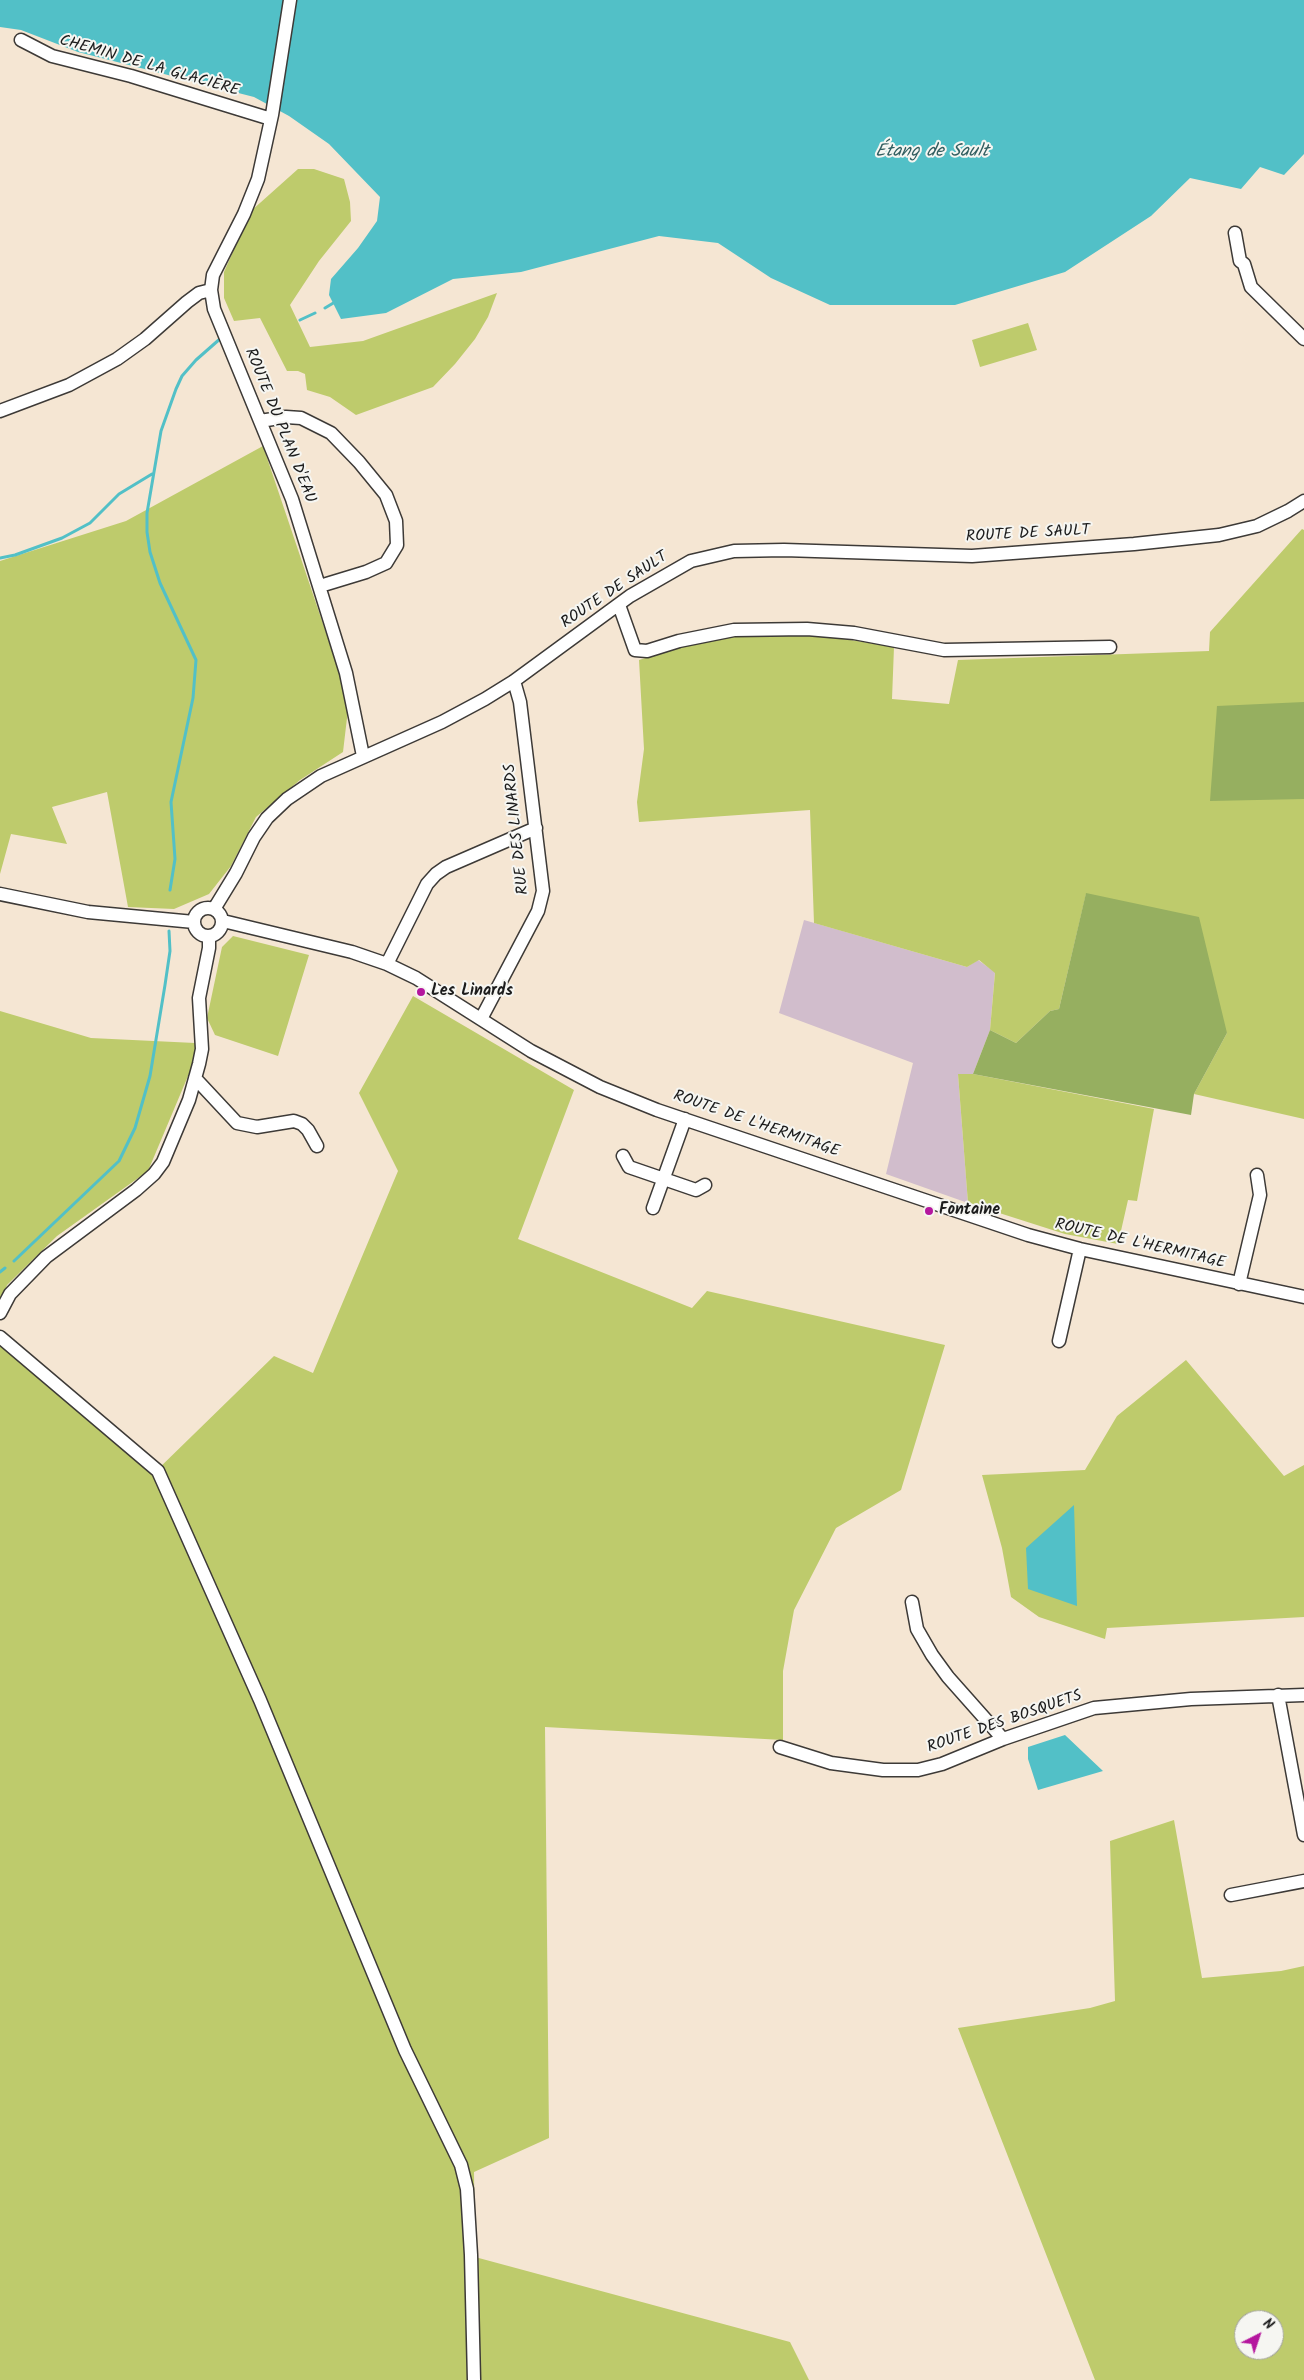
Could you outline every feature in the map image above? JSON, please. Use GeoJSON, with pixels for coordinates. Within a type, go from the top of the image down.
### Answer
{"type":"FeatureCollection","features":[{"type":"Feature","properties":{"kind":"street","name":"ROUTE DU PLAN D'EAU"},"geometry":{"type":"LineString","coordinates":[[290,0],[271,117],[252,197],[213,275],[211,290],[214,309],[292,499],[348,682],[363,756]]}},
{"type":"Feature","properties":{"kind":"street","name":"CHEMIN DE LA GLACIÈRE"},"geometry":{"type":"LineString","coordinates":[[21,40],[52,56],[131,76],[271,117]]}},
{"type":"Feature","properties":{"kind":"street"},"geometry":{"type":"LineString","coordinates":[[1235,233],[1240,261],[1244,264],[1252,287],[1304,339]]}},
{"type":"Feature","properties":{"kind":"street"},"geometry":{"type":"LineString","coordinates":[[0,411],[69,385],[117,359],[145,339],[199,293],[211,290]]}},
{"type":"Feature","properties":{"kind":"street"},"geometry":{"type":"LineString","coordinates":[[260,421],[286,417],[301,418],[330,433],[359,462],[386,495],[396,521],[397,545],[386,562],[366,572],[320,586]]}},
{"type":"Feature","properties":{"kind":"street","name":"ROUTE DE SAULT"},"geometry":{"type":"LineString","coordinates":[[214,909],[236,873],[254,837],[267,818],[287,799],[321,776],[442,722],[514,681],[619,605],[669,572],[691,561],[734,551],[784,550],[972,556],[1134,544],[1219,535],[1257,526],[1304,501]]}},
{"type":"Feature","properties":{"kind":"street"},"geometry":{"type":"LineString","coordinates":[[619,605],[635,650],[647,651],[679,641],[734,630],[807,629],[854,633],[944,650],[1110,647]]}},
{"type":"Feature","properties":{"kind":"street","name":"RUE DES LINARDS"},"geometry":{"type":"LineString","coordinates":[[480,1019],[541,902],[543,891],[520,702],[514,681]]}},
{"type":"Feature","properties":{"kind":"street"},"geometry":{"type":"LineString","coordinates":[[386,964],[427,884],[436,874],[446,867],[536,828]]}},
{"type":"Feature","properties":{"kind":"street"},"geometry":{"type":"LineString","coordinates":[[0,894],[88,912],[194,922]]}},
{"type":"Feature","properties":{"kind":"street"},"geometry":{"type":"LineString","coordinates":[[194,922],[201,910],[214,909],[220,914],[223,921],[220,929],[209,936]]}},
{"type":"Feature","properties":{"kind":"street","name":"ROUTE DE L'HERMITAGE"},"geometry":{"type":"LineString","coordinates":[[223,921],[352,952],[386,964],[416,978],[531,1051],[600,1087],[685,1118],[1028,1235],[1080,1249],[1304,1298]]}},
{"type":"Feature","properties":{"kind":"street"},"geometry":{"type":"LineString","coordinates":[[194,922],[200,933],[209,936]]}},
{"type":"Feature","properties":{"kind":"street"},"geometry":{"type":"LineString","coordinates":[[0,1313],[10,1294],[46,1257],[154,1174],[172,1144],[195,1078],[202,1049],[200,998],[209,936]]}},
{"type":"Feature","properties":{"kind":"street"},"geometry":{"type":"LineString","coordinates":[[195,1078],[237,1123],[257,1127],[294,1121],[302,1124],[308,1130],[317,1146]]}},
{"type":"Feature","properties":{"kind":"street"},"geometry":{"type":"LineString","coordinates":[[653,1208],[685,1118]]}},
{"type":"Feature","properties":{"kind":"street"},"geometry":{"type":"LineString","coordinates":[[623,1156],[630,1167],[696,1190],[705,1185]]}},
{"type":"Feature","properties":{"kind":"street"},"geometry":{"type":"LineString","coordinates":[[1239,1284],[1260,1194],[1258,1175]]}},
{"type":"Feature","properties":{"kind":"street"},"geometry":{"type":"LineString","coordinates":[[1059,1341],[1080,1249]]}},
{"type":"Feature","properties":{"kind":"street"},"geometry":{"type":"LineString","coordinates":[[0,1337],[158,1471],[260,1700],[405,2050],[461,2165],[467,2189],[471,2255],[474,2380]]}},
{"type":"Feature","properties":{"kind":"street"},"geometry":{"type":"LineString","coordinates":[[912,1602],[917,1629],[932,1655],[948,1677],[1003,1739]]}},
{"type":"Feature","properties":{"kind":"street"},"geometry":{"type":"LineString","coordinates":[[1278,1695],[1304,1835]]}},
{"type":"Feature","properties":{"kind":"street","name":"ROUTE DES BOSQUETS"},"geometry":{"type":"LineString","coordinates":[[780,1747],[831,1763],[902,1772],[942,1764],[1003,1739],[1094,1708],[1191,1699],[1304,1695]]}},
{"type":"Feature","properties":{"kind":"street"},"geometry":{"type":"LineString","coordinates":[[1231,1895],[1304,1881]]}},
{"type":"Feature","properties":{"kind":"shaded area"},"geometry":{"type":"Polygon","coordinates":[[[804,920],[967,967],[978,960],[995,972],[990,1030],[973,1074],[958,1074],[968,1203],[886,1174],[913,1063],[779,1013],[804,920]]]}},
{"type":"Feature","properties":{"kind":"green space"},"geometry":{"type":"Polygon","coordinates":[[[298,169],[314,169],[344,179],[350,202],[351,221],[319,261],[290,305],[310,347],[363,341],[497,293],[488,317],[475,339],[433,387],[356,415],[330,397],[307,390],[305,374],[298,371],[287,371],[260,318],[234,321],[224,298],[224,272],[251,211],[298,169]]]}},
{"type":"Feature","properties":{"kind":"green space"},"geometry":{"type":"Polygon","coordinates":[[[1028,323],[1037,350],[980,367],[972,340],[1028,323]]]}},
{"type":"Feature","properties":{"kind":"green space"},"geometry":{"type":"Polygon","coordinates":[[[263,446],[349,701],[343,752],[300,780],[256,817],[231,866],[209,894],[174,909],[128,907],[107,792],[52,807],[67,844],[11,834],[0,874],[0,561],[126,521],[263,446]]]}},
{"type":"Feature","properties":{"kind":"green space"},"geometry":{"type":"Polygon","coordinates":[[[1302,529],[1304,530],[1304,1119],[1194,1094],[1227,1033],[1086,894],[1059,1009],[1050,1011],[1016,1043],[990,1030],[995,973],[979,960],[967,967],[814,923],[810,810],[639,822],[637,802],[644,749],[639,660],[738,629],[813,634],[894,647],[892,699],[949,704],[958,660],[1209,651],[1210,632],[1302,529]]]}},
{"type":"Feature","properties":{"kind":"green space"},"geometry":{"type":"Polygon","coordinates":[[[1304,702],[1304,799],[1210,801],[1217,706],[1304,702]]]}},
{"type":"Feature","properties":{"kind":"green space"},"geometry":{"type":"Polygon","coordinates":[[[1086,893],[1199,917],[1227,1033],[1194,1094],[1191,1115],[973,1074],[990,1030],[1016,1043],[1050,1011],[1059,1009],[1086,893]]]}},
{"type":"Feature","properties":{"kind":"green space"},"geometry":{"type":"Polygon","coordinates":[[[233,936],[309,955],[278,1056],[215,1035],[207,1018],[222,947],[233,936]]]}},
{"type":"Feature","properties":{"kind":"green space"},"geometry":{"type":"Polygon","coordinates":[[[413,996],[574,1090],[518,1239],[692,1308],[707,1291],[945,1345],[901,1490],[836,1528],[794,1610],[783,1671],[783,1740],[545,1727],[549,2138],[474,2172],[475,2257],[790,2342],[809,2380],[0,2380],[0,1332],[153,1474],[274,1356],[313,1373],[398,1171],[359,1093],[413,996]]]}},
{"type":"Feature","properties":{"kind":"green space"},"geometry":{"type":"Polygon","coordinates":[[[0,1011],[91,1038],[195,1043],[196,1057],[148,1171],[57,1236],[7,1285],[0,1306],[0,1011]]]}},
{"type":"Feature","properties":{"kind":"green space"},"geometry":{"type":"Polygon","coordinates":[[[958,1074],[973,1074],[1154,1109],[1137,1201],[1128,1200],[1118,1244],[1065,1234],[968,1203],[958,1074]]]}},
{"type":"Feature","properties":{"kind":"green space"},"geometry":{"type":"Polygon","coordinates":[[[1186,1360],[1284,1476],[1304,1465],[1304,1617],[1107,1628],[1105,1639],[1039,1617],[1011,1597],[1002,1548],[982,1475],[1085,1470],[1117,1416],[1186,1360]]]}},
{"type":"Feature","properties":{"kind":"green space"},"geometry":{"type":"Polygon","coordinates":[[[1174,1820],[1202,1978],[1281,1971],[1304,1966],[1304,2380],[1095,2380],[958,2028],[1090,2008],[1115,2001],[1110,1841],[1174,1820]]]}},
{"type":"Feature","properties":{"kind":"water","name":"Étang de Sault"},"geometry":{"type":"Polygon","coordinates":[[[0,0],[1304,0],[1304,154],[1284,175],[1260,167],[1241,189],[1190,178],[1151,216],[1065,272],[955,305],[830,305],[771,278],[718,243],[659,236],[521,272],[453,279],[386,313],[341,319],[329,295],[331,279],[358,248],[377,221],[380,197],[329,144],[289,116],[254,97],[78,52],[21,30],[0,27],[0,0]]]}},
{"type":"Feature","properties":{"kind":"water"},"geometry":{"type":"Polygon","coordinates":[[[1074,1505],[1077,1606],[1028,1589],[1026,1548],[1074,1505]]]}},
{"type":"Feature","properties":{"kind":"water"},"geometry":{"type":"Polygon","coordinates":[[[1065,1735],[1103,1771],[1038,1790],[1028,1759],[1028,1747],[1065,1735]]]}},
{"type":"Feature","properties":{"kind":"waterway"},"geometry":{"type":"LineString","coordinates":[[325,308],[335,302]]}},
{"type":"Feature","properties":{"kind":"waterway"},"geometry":{"type":"LineString","coordinates":[[300,320],[315,313]]}},
{"type":"Feature","properties":{"kind":"waterway"},"geometry":{"type":"LineString","coordinates":[[170,890],[175,859],[171,802],[193,698],[196,660],[160,583],[150,552],[147,513],[161,431],[176,389],[182,376],[196,360],[221,338]]}},
{"type":"Feature","properties":{"kind":"waterway"},"geometry":{"type":"LineString","coordinates":[[0,558],[15,555],[62,538],[90,523],[119,494],[152,474]]}},
{"type":"Feature","properties":{"kind":"waterway"},"geometry":{"type":"LineString","coordinates":[[14,1261],[119,1161],[135,1128],[150,1076],[170,951],[169,931]]}},
{"type":"Feature","properties":{"kind":"waterway"},"geometry":{"type":"LineString","coordinates":[[0,1272],[5,1268]]}},
{"type":"Feature","properties":{"kind":"place","name":"Les Linards"},"geometry":{"type":"Point","coordinates":[421,992]}},
{"type":"Feature","properties":{"kind":"place","name":"Fontaine"},"geometry":{"type":"Point","coordinates":[929,1211]}}]}
